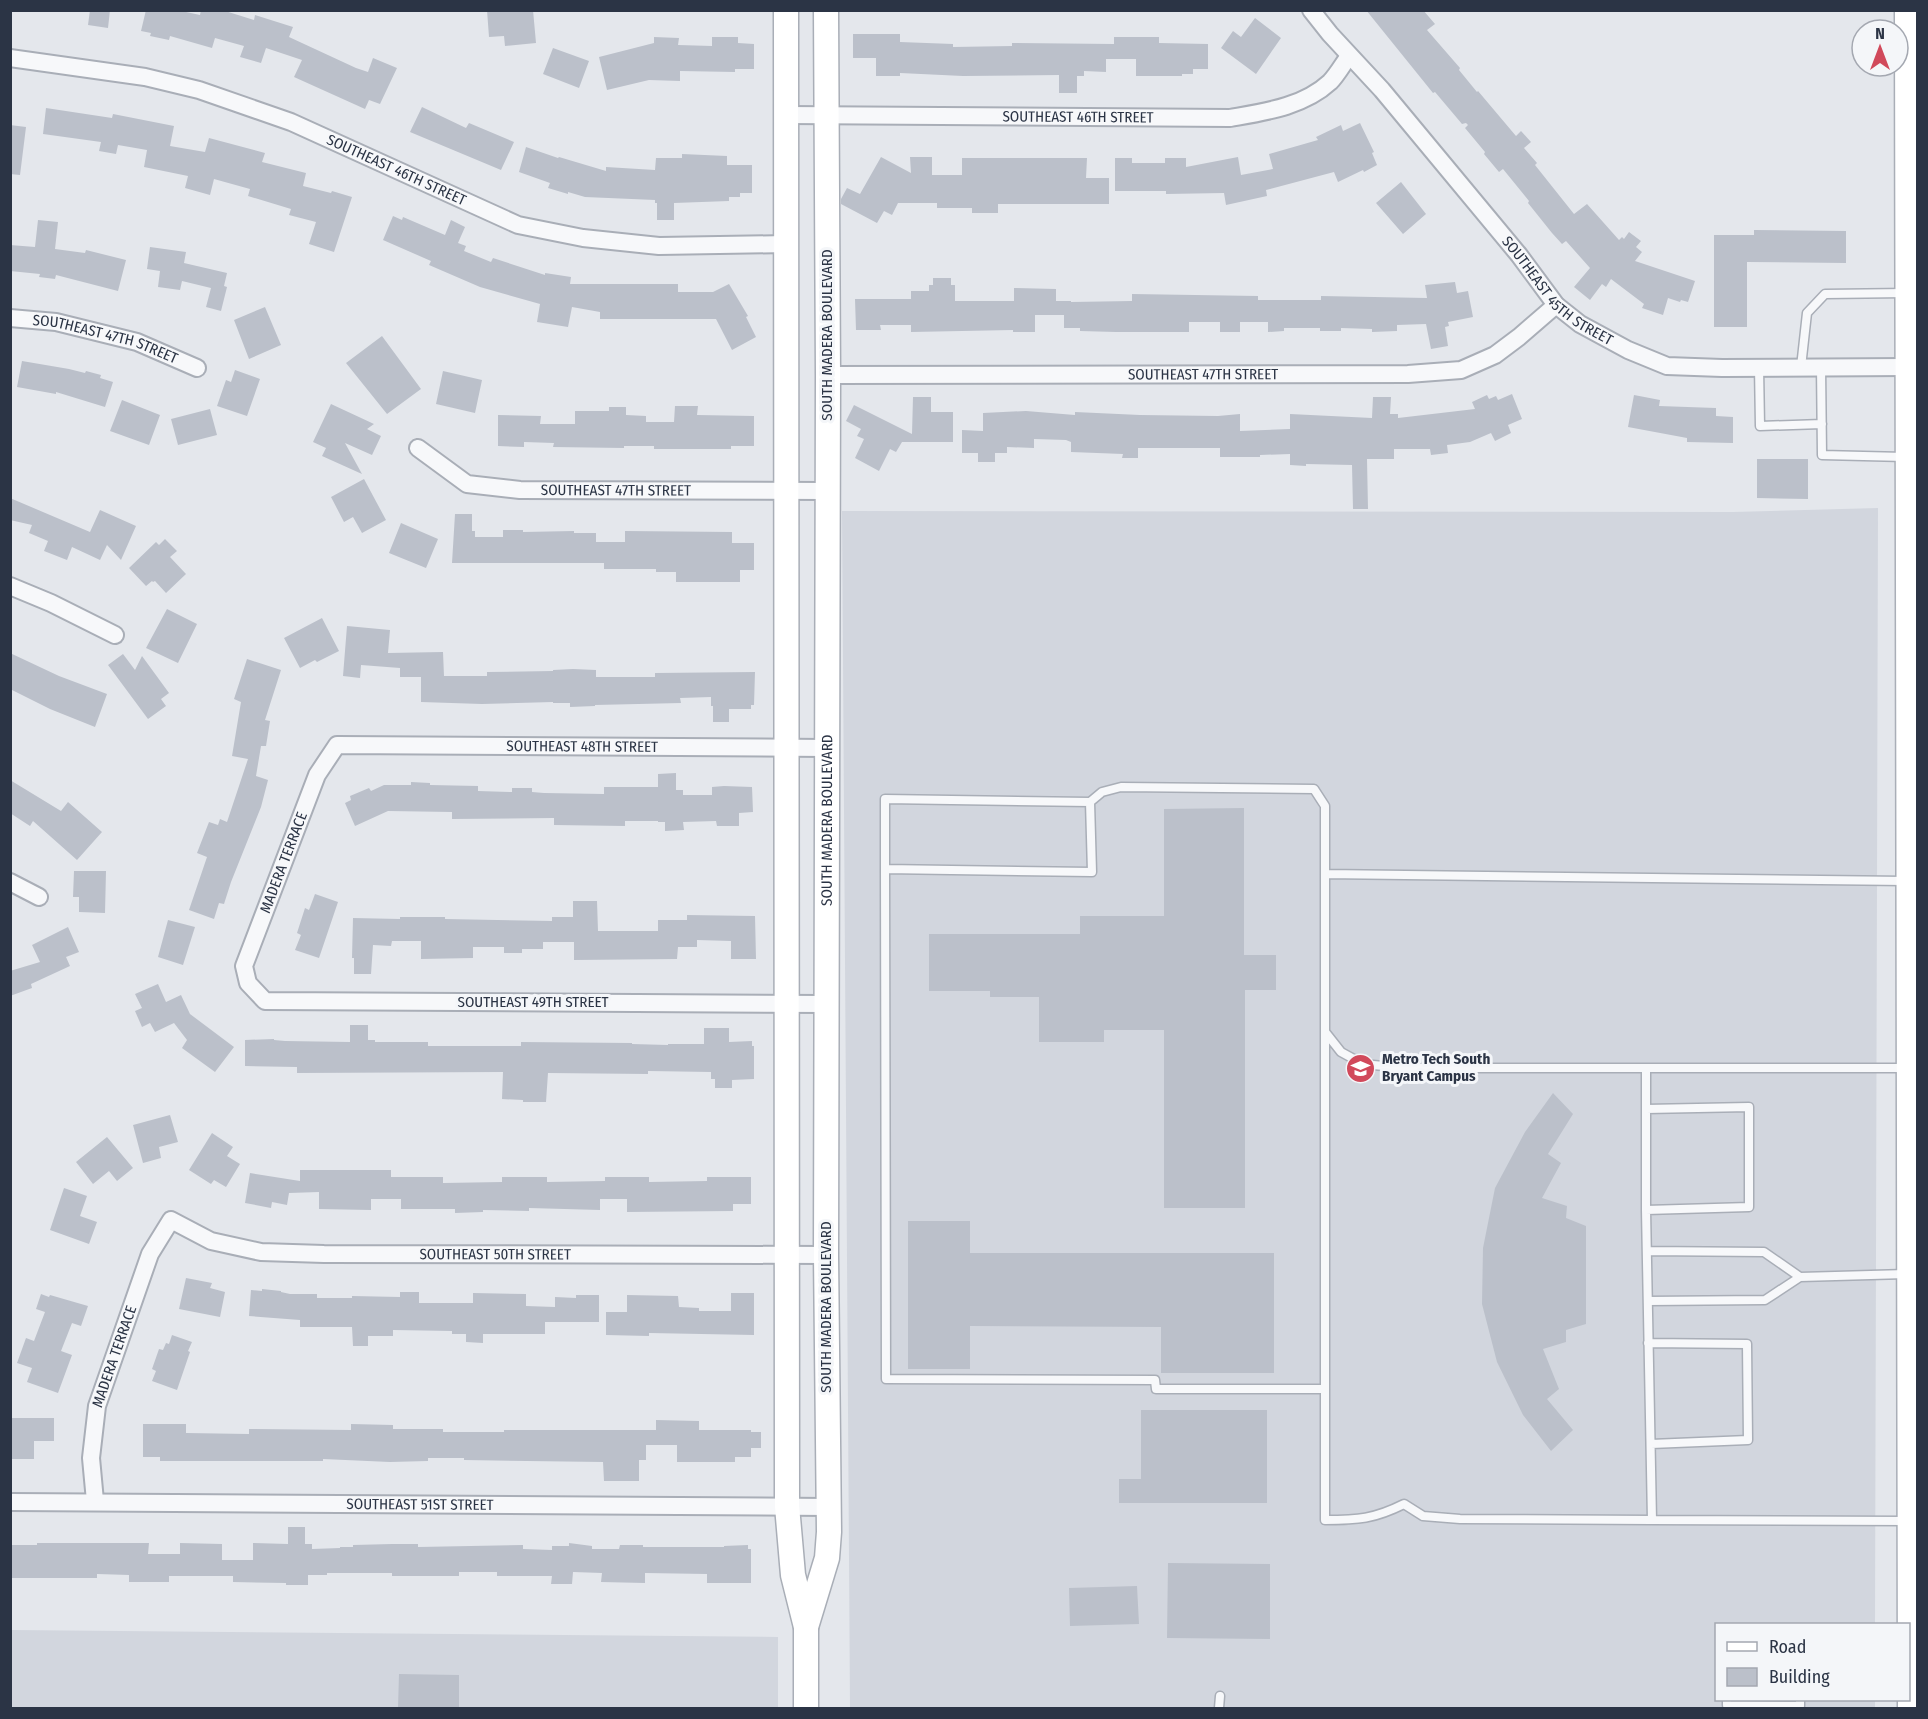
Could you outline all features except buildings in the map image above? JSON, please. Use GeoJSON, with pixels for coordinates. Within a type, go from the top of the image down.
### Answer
{"type":"FeatureCollection","features":[{"type":"Feature","properties":{"kind":"street","name":"SOUTH MADERA BOULEVARD"},"geometry":{"type":"LineString","coordinates":[[786,10],[787,1506],[793,1575],[806,1627],[806,1708]]}},
{"type":"Feature","properties":{"kind":"street","name":"SOUTH MADERA BOULEVARD"},"geometry":{"type":"LineString","coordinates":[[806,1627],[827,1558],[829,1532],[826,1255],[828,375],[826,10]]}},
{"type":"Feature","properties":{"kind":"street","name":"SOUTHEAST 45TH STREET"},"geometry":{"type":"LineString","coordinates":[[1311,10],[1382,90],[1519,255],[1556,305],[1580,324],[1628,350],[1667,366],[1907,367]]}},
{"type":"Feature","properties":{"kind":"street"},"geometry":{"type":"LineString","coordinates":[[1907,10],[1911,284],[1907,367],[1912,456],[1909,1274],[1914,1437],[1914,1483],[1910,1521],[1910,1696]]}},
{"type":"Feature","properties":{"kind":"street","name":"SOUTHEAST 46TH STREET"},"geometry":{"type":"LineString","coordinates":[[787,115],[1230,118],[1275,110],[1306,99],[1330,82],[1350,56]]}},
{"type":"Feature","properties":{"kind":"street","name":"SOUTHEAST 46TH STREET"},"geometry":{"type":"LineString","coordinates":[[10,58],[145,76],[199,90],[291,122],[518,225],[583,238],[659,246],[786,244]]}},
{"type":"Feature","properties":{"kind":"street","name":"SOUTHEAST 47TH STREET"},"geometry":{"type":"LineString","coordinates":[[828,375],[1408,374],[1461,370],[1495,355],[1556,305]]}},
{"type":"Feature","properties":{"kind":"street","name":"SOUTHEAST 47TH STREET"},"geometry":{"type":"LineString","coordinates":[[10,318],[56,322],[137,342],[197,368]]}},
{"type":"Feature","properties":{"kind":"street","name":"SOUTHEAST 47TH STREET"},"geometry":{"type":"LineString","coordinates":[[418,448],[467,484],[519,490],[826,491]]}},
{"type":"Feature","properties":{"kind":"street"},"geometry":{"type":"LineString","coordinates":[[10,586],[51,603],[115,635]]}},
{"type":"Feature","properties":{"kind":"street","name":"SOUTHEAST 48TH STREET"},"geometry":{"type":"LineString","coordinates":[[337,745],[826,748]]}},
{"type":"Feature","properties":{"kind":"street","name":"MADERA TERRACE"},"geometry":{"type":"LineString","coordinates":[[248,983],[243,966],[254,935],[317,775],[337,745]]}},
{"type":"Feature","properties":{"kind":"street"},"geometry":{"type":"LineString","coordinates":[[10,882],[39,897]]}},
{"type":"Feature","properties":{"kind":"street","name":"SOUTHEAST 49TH STREET"},"geometry":{"type":"LineString","coordinates":[[248,983],[265,1000],[826,1004]]}},
{"type":"Feature","properties":{"kind":"street","name":"MADERA TERRACE"},"geometry":{"type":"LineString","coordinates":[[95,1501],[91,1458],[97,1406],[150,1254],[171,1220]]}},
{"type":"Feature","properties":{"kind":"street","name":"SOUTHEAST 50TH STREET"},"geometry":{"type":"LineString","coordinates":[[171,1220],[211,1241],[261,1252],[826,1255]]}},
{"type":"Feature","properties":{"kind":"street","name":"SOUTHEAST 51ST STREET"},"geometry":{"type":"LineString","coordinates":[[10,1502],[828,1507]]}},
{"type":"Feature","properties":{"kind":"lane"},"geometry":{"type":"LineString","coordinates":[[1801,367],[1807,313],[1825,294],[1911,284]]}},
{"type":"Feature","properties":{"kind":"lane"},"geometry":{"type":"LineString","coordinates":[[1821,367],[1822,455],[1912,456]]}},
{"type":"Feature","properties":{"kind":"lane"},"geometry":{"type":"LineString","coordinates":[[1759,368],[1760,426],[1822,424]]}},
{"type":"Feature","properties":{"kind":"lane"},"geometry":{"type":"LineString","coordinates":[[1325,1389],[1156,1389],[1155,1380],[886,1379],[885,799],[1090,802],[1102,792],[1121,787],[1314,789],[1325,806],[1326,1033],[1325,1520],[1358,1520],[1387,1512],[1404,1504],[1423,1516],[1481,1519],[1910,1521]]}},
{"type":"Feature","properties":{"kind":"lane"},"geometry":{"type":"LineString","coordinates":[[885,869],[1092,872],[1090,802]]}},
{"type":"Feature","properties":{"kind":"lane"},"geometry":{"type":"LineString","coordinates":[[1325,874],[1909,882]]}},
{"type":"Feature","properties":{"kind":"lane"},"geometry":{"type":"LineString","coordinates":[[1326,1033],[1341,1052],[1364,1064],[1404,1068],[1909,1068]]}},
{"type":"Feature","properties":{"kind":"lane"},"geometry":{"type":"LineString","coordinates":[[1646,1068],[1646,1210],[1652,1520]]}},
{"type":"Feature","properties":{"kind":"lane"},"geometry":{"type":"LineString","coordinates":[[1646,1109],[1749,1107],[1749,1207],[1646,1210]]}},
{"type":"Feature","properties":{"kind":"lane"},"geometry":{"type":"LineString","coordinates":[[1647,1251],[1764,1252],[1800,1277]]}},
{"type":"Feature","properties":{"kind":"lane"},"geometry":{"type":"LineString","coordinates":[[1648,1301],[1765,1300],[1800,1277],[1909,1274]]}},
{"type":"Feature","properties":{"kind":"lane"},"geometry":{"type":"LineString","coordinates":[[1648,1343],[1747,1344],[1748,1440],[1651,1444]]}},
{"type":"Feature","properties":{"kind":"lane"},"geometry":{"type":"LineString","coordinates":[[1219,1708],[1220,1696]]}},
{"type":"Feature","properties":{"kind":"lane"},"geometry":{"type":"LineString","coordinates":[[1727,1701],[1727,1706],[1800,1706],[1800,1701]]}},
{"type":"Feature","properties":{"kind":"shaded area","name":"Metro Tech South Bryant Campus"},"geometry":{"type":"Polygon","coordinates":[[[1878,508],[1875,1623],[1715,1623],[1715,1701],[1875,1701],[1875,1708],[850,1708],[842,511],[1733,512],[1878,508]]]}},
{"type":"Feature","properties":{"kind":"shaded area"},"geometry":{"type":"Polygon","coordinates":[[[11,1630],[778,1637],[778,1708],[11,1708],[11,1630]]]}},
{"type":"Feature","properties":{"kind":"place","name":"Metro Tech South Bryant Campus"},"geometry":{"type":"Point","coordinates":[1361,1068]}}]}
